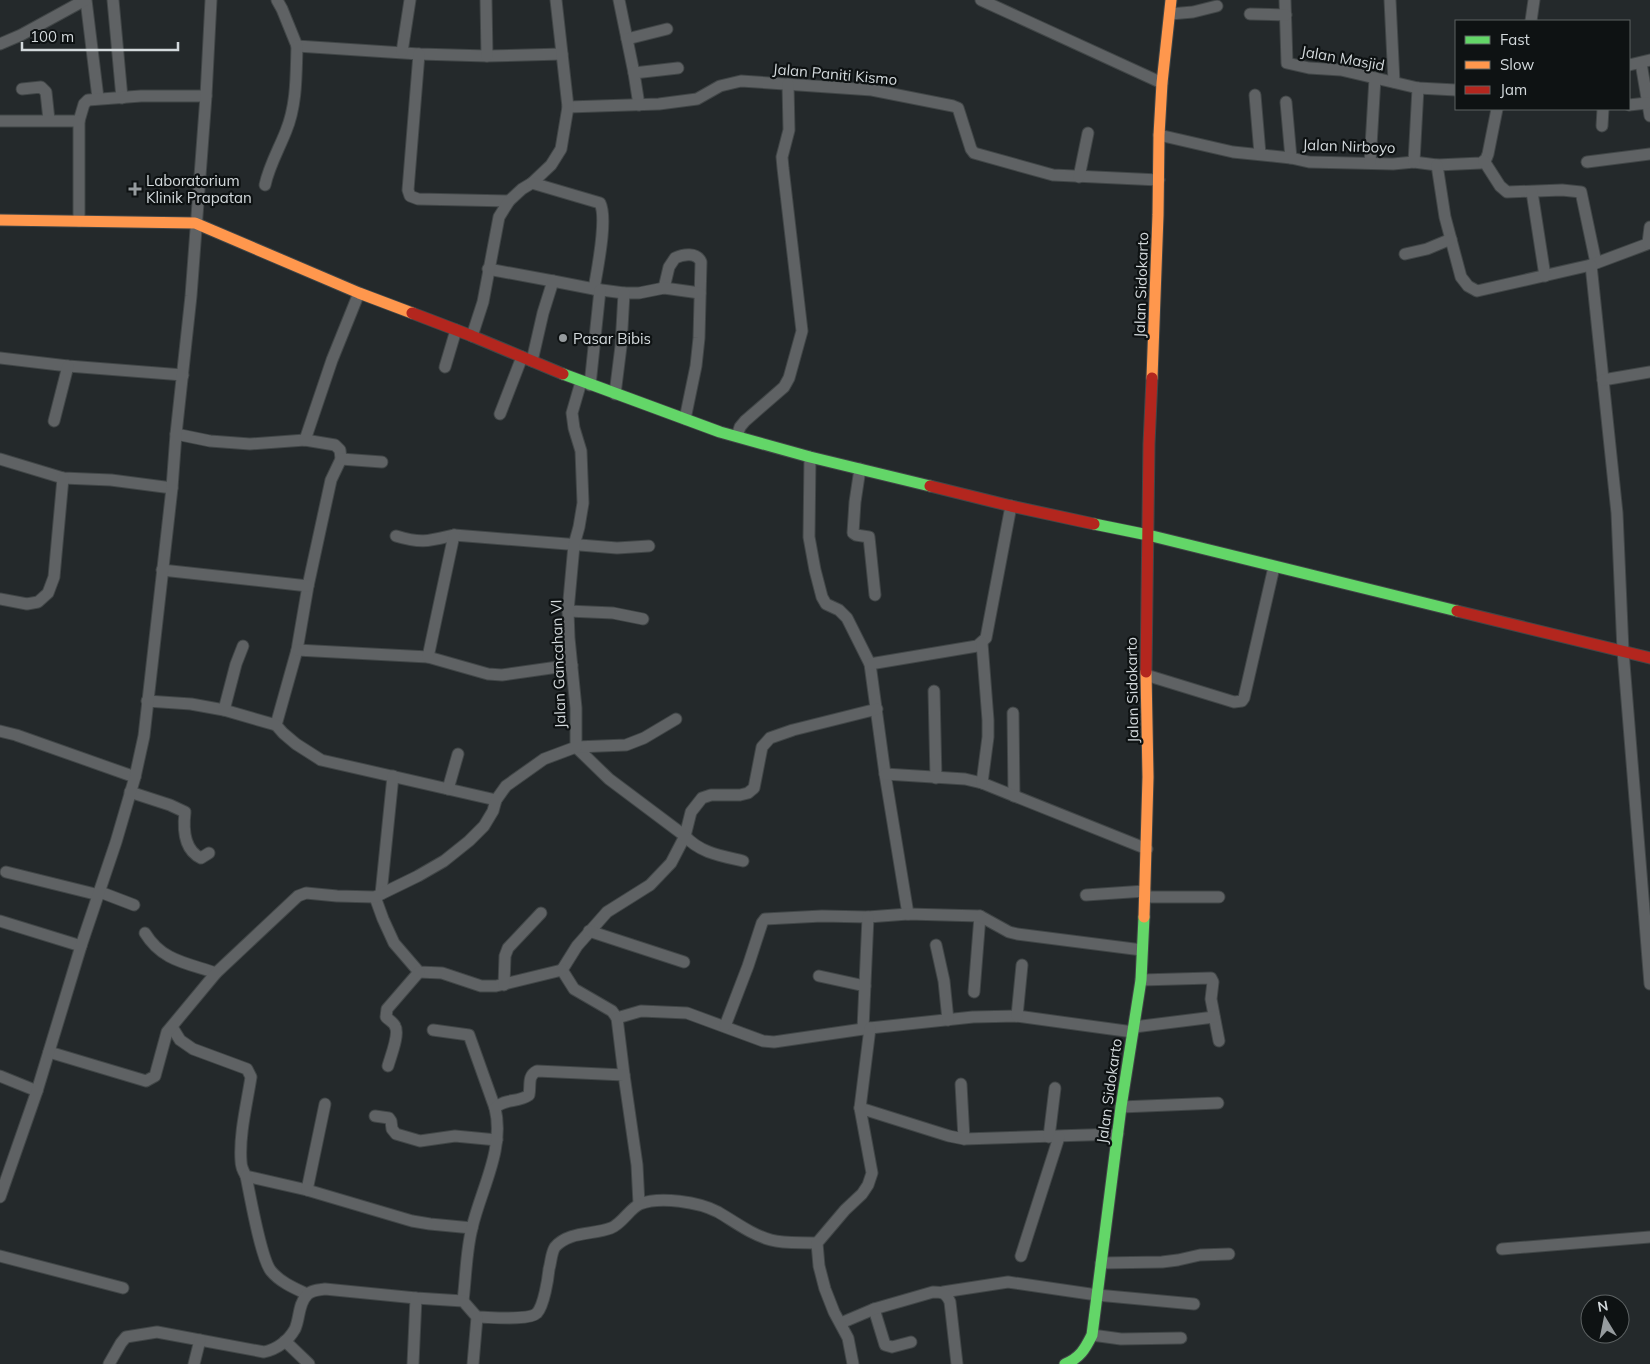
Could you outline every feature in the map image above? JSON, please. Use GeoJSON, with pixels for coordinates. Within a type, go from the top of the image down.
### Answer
{"type":"FeatureCollection","features":[{"type":"Feature","properties":{"kind":"main road","name":"Jalan Sidokarto"},"geometry":{"type":"LineString","coordinates":[[1065,1364],[1084,1353],[1092,1335],[1121,1107],[1141,980],[1147,849],[1146,675],[1149,444],[1159,135],[1162,83],[1171,0]]}},
{"type":"Feature","properties":{"kind":"main road"},"geometry":{"type":"LineString","coordinates":[[0,220],[195,223],[359,293],[472,336],[586,384],[737,436],[810,457],[1011,506],[1148,535],[1650,658]]}},
{"type":"Feature","properties":{"kind":"street"},"geometry":{"type":"LineString","coordinates":[[0,44],[21,35],[86,0],[98,98]]}},
{"type":"Feature","properties":{"kind":"street"},"geometry":{"type":"LineString","coordinates":[[113,0],[122,98]]}},
{"type":"Feature","properties":{"kind":"street"},"geometry":{"type":"LineString","coordinates":[[0,1197],[2,1181],[37,1091],[81,946],[99,894],[135,777],[144,736],[183,375],[206,96],[211,0]]}},
{"type":"Feature","properties":{"kind":"street"},"geometry":{"type":"LineString","coordinates":[[265,185],[268,173],[287,130],[296,89],[297,46],[277,0]]}},
{"type":"Feature","properties":{"kind":"street"},"geometry":{"type":"LineString","coordinates":[[402,52],[410,0]]}},
{"type":"Feature","properties":{"kind":"street"},"geometry":{"type":"LineString","coordinates":[[486,0],[487,56]]}},
{"type":"Feature","properties":{"kind":"street"},"geometry":{"type":"LineString","coordinates":[[472,336],[483,302],[499,217],[510,201],[522,189],[532,183],[551,165],[561,149],[568,107],[556,0]]}},
{"type":"Feature","properties":{"kind":"street"},"geometry":{"type":"LineString","coordinates":[[619,0],[639,105]]}},
{"type":"Feature","properties":{"kind":"street"},"geometry":{"type":"LineString","coordinates":[[981,0],[1162,83]]}},
{"type":"Feature","properties":{"kind":"street","name":"Jalan Masjid"},"geometry":{"type":"LineString","coordinates":[[1285,0],[1287,63],[1309,68],[1341,70],[1418,88],[1455,90]]}},
{"type":"Feature","properties":{"kind":"street"},"geometry":{"type":"LineString","coordinates":[[1390,0],[1394,82]]}},
{"type":"Feature","properties":{"kind":"street"},"geometry":{"type":"LineString","coordinates":[[1531,20],[1534,0]]}},
{"type":"Feature","properties":{"kind":"street"},"geometry":{"type":"LineString","coordinates":[[1170,14],[1193,12],[1217,6]]}},
{"type":"Feature","properties":{"kind":"street"},"geometry":{"type":"LineString","coordinates":[[1250,14],[1286,15]]}},
{"type":"Feature","properties":{"kind":"street"},"geometry":{"type":"LineString","coordinates":[[627,39],[667,29]]}},
{"type":"Feature","properties":{"kind":"street"},"geometry":{"type":"LineString","coordinates":[[297,46],[419,54],[487,56],[562,54]]}},
{"type":"Feature","properties":{"kind":"street"},"geometry":{"type":"LineString","coordinates":[[419,54],[408,190],[410,196],[418,199],[510,201]]}},
{"type":"Feature","properties":{"kind":"street"},"geometry":{"type":"LineString","coordinates":[[1630,65],[1645,62],[1647,103],[1650,116]]}},
{"type":"Feature","properties":{"kind":"street"},"geometry":{"type":"LineString","coordinates":[[634,73],[678,68]]}},
{"type":"Feature","properties":{"kind":"street"},"geometry":{"type":"LineString","coordinates":[[1370,163],[1375,78]]}},
{"type":"Feature","properties":{"kind":"street","name":"Jalan Paniti Kismo"},"geometry":{"type":"LineString","coordinates":[[568,107],[659,104],[697,99],[720,86],[741,80],[872,90],[949,104],[958,108],[971,149],[974,152],[1052,175],[1158,180]]}},
{"type":"Feature","properties":{"kind":"street"},"geometry":{"type":"LineString","coordinates":[[737,436],[740,427],[745,421],[784,387],[789,378],[802,331],[782,156],[789,130],[788,84]]}},
{"type":"Feature","properties":{"kind":"street"},"geometry":{"type":"LineString","coordinates":[[22,89],[41,87],[44,89],[49,120]]}},
{"type":"Feature","properties":{"kind":"street"},"geometry":{"type":"LineString","coordinates":[[1414,162],[1418,88]]}},
{"type":"Feature","properties":{"kind":"street"},"geometry":{"type":"LineString","coordinates":[[1255,95],[1260,154]]}},
{"type":"Feature","properties":{"kind":"street"},"geometry":{"type":"LineString","coordinates":[[79,221],[79,121],[84,104],[88,100],[141,96],[206,96]]}},
{"type":"Feature","properties":{"kind":"street"},"geometry":{"type":"LineString","coordinates":[[1286,102],[1291,158]]}},
{"type":"Feature","properties":{"kind":"street"},"geometry":{"type":"LineString","coordinates":[[1630,105],[1647,103]]}},
{"type":"Feature","properties":{"kind":"street"},"geometry":{"type":"LineString","coordinates":[[1497,110],[1488,154],[1484,161],[1506,192],[1577,192],[1594,264],[1602,380],[1617,513],[1623,651],[1650,984]]}},
{"type":"Feature","properties":{"kind":"street"},"geometry":{"type":"LineString","coordinates":[[1602,126],[1603,110]]}},
{"type":"Feature","properties":{"kind":"street"},"geometry":{"type":"LineString","coordinates":[[0,122],[79,121]]}},
{"type":"Feature","properties":{"kind":"street"},"geometry":{"type":"LineString","coordinates":[[1079,177],[1088,133]]}},
{"type":"Feature","properties":{"kind":"street","name":"Jalan Nirboyo"},"geometry":{"type":"LineString","coordinates":[[1159,135],[1233,152],[1291,158],[1308,162],[1393,164],[1414,162],[1437,165],[1481,163],[1484,161]]}},
{"type":"Feature","properties":{"kind":"street"},"geometry":{"type":"LineString","coordinates":[[1587,162],[1650,154]]}},
{"type":"Feature","properties":{"kind":"street"},"geometry":{"type":"LineString","coordinates":[[1437,165],[1445,217],[1462,277],[1468,286],[1477,291],[1594,264],[1649,243],[1650,227]]}},
{"type":"Feature","properties":{"kind":"street","name":"Jalan Gancahan VI"},"geometry":{"type":"LineString","coordinates":[[49,1052],[146,1081],[155,1076],[167,1032],[216,973],[292,900],[302,894],[378,896],[418,876],[444,861],[469,840],[489,819],[496,800],[506,786],[544,759],[576,747],[576,708],[568,611],[574,545],[579,527],[583,495],[581,451],[574,428],[572,413],[586,384],[597,290],[603,214],[600,204],[532,183]]}},
{"type":"Feature","properties":{"kind":"street"},"geometry":{"type":"LineString","coordinates":[[1532,192],[1545,276]]}},
{"type":"Feature","properties":{"kind":"street"},"geometry":{"type":"LineString","coordinates":[[1404,254],[1427,249],[1451,239]]}},
{"type":"Feature","properties":{"kind":"street"},"geometry":{"type":"LineString","coordinates":[[664,288],[673,259],[677,256],[695,255],[698,257],[701,262],[699,338],[696,366],[685,419]]}},
{"type":"Feature","properties":{"kind":"street"},"geometry":{"type":"LineString","coordinates":[[488,269],[597,290],[624,293],[664,288],[700,293]]}},
{"type":"Feature","properties":{"kind":"street"},"geometry":{"type":"LineString","coordinates":[[500,414],[527,359],[553,281]]}},
{"type":"Feature","properties":{"kind":"street"},"geometry":{"type":"LineString","coordinates":[[305,440],[332,360],[359,293]]}},
{"type":"Feature","properties":{"kind":"street"},"geometry":{"type":"LineString","coordinates":[[615,394],[621,346],[624,293]]}},
{"type":"Feature","properties":{"kind":"street"},"geometry":{"type":"LineString","coordinates":[[445,368],[456,330]]}},
{"type":"Feature","properties":{"kind":"street"},"geometry":{"type":"LineString","coordinates":[[0,358],[68,366],[183,375]]}},
{"type":"Feature","properties":{"kind":"street"},"geometry":{"type":"LineString","coordinates":[[54,421],[68,366]]}},
{"type":"Feature","properties":{"kind":"street"},"geometry":{"type":"LineString","coordinates":[[1602,380],[1650,372]]}},
{"type":"Feature","properties":{"kind":"street"},"geometry":{"type":"LineString","coordinates":[[176,434],[210,441],[250,444],[305,440],[335,445],[340,450],[341,459],[331,480],[296,650],[276,725]]}},
{"type":"Feature","properties":{"kind":"street"},"geometry":{"type":"LineString","coordinates":[[810,457],[809,537],[822,597],[826,604],[839,610],[847,618],[870,664],[885,774],[908,914]]}},
{"type":"Feature","properties":{"kind":"street"},"geometry":{"type":"LineString","coordinates":[[0,459],[64,478],[111,480],[172,488]]}},
{"type":"Feature","properties":{"kind":"street"},"geometry":{"type":"LineString","coordinates":[[341,459],[382,462]]}},
{"type":"Feature","properties":{"kind":"street"},"geometry":{"type":"LineString","coordinates":[[860,469],[853,533],[869,538],[875,595]]}},
{"type":"Feature","properties":{"kind":"street"},"geometry":{"type":"LineString","coordinates":[[0,599],[27,604],[38,602],[48,593],[54,577],[64,478]]}},
{"type":"Feature","properties":{"kind":"street"},"geometry":{"type":"LineString","coordinates":[[870,664],[978,646],[982,643],[986,638],[1011,506]]}},
{"type":"Feature","properties":{"kind":"street"},"geometry":{"type":"LineString","coordinates":[[428,657],[454,535]]}},
{"type":"Feature","properties":{"kind":"street"},"geometry":{"type":"LineString","coordinates":[[396,536],[415,542],[437,540],[454,535],[617,548],[649,546]]}},
{"type":"Feature","properties":{"kind":"street"},"geometry":{"type":"LineString","coordinates":[[1146,675],[1234,702],[1242,701],[1274,567]]}},
{"type":"Feature","properties":{"kind":"street"},"geometry":{"type":"LineString","coordinates":[[162,570],[308,586]]}},
{"type":"Feature","properties":{"kind":"street"},"geometry":{"type":"LineString","coordinates":[[568,611],[614,614],[643,619]]}},
{"type":"Feature","properties":{"kind":"street"},"geometry":{"type":"LineString","coordinates":[[982,643],[988,720],[988,737],[982,783]]}},
{"type":"Feature","properties":{"kind":"street"},"geometry":{"type":"LineString","coordinates":[[224,710],[242,646]]}},
{"type":"Feature","properties":{"kind":"street"},"geometry":{"type":"LineString","coordinates":[[296,650],[428,657],[488,674],[502,675],[572,665]]}},
{"type":"Feature","properties":{"kind":"street"},"geometry":{"type":"LineString","coordinates":[[934,691],[936,778]]}},
{"type":"Feature","properties":{"kind":"street"},"geometry":{"type":"LineString","coordinates":[[147,701],[191,704],[224,710],[276,725],[283,734],[321,760],[496,800]]}},
{"type":"Feature","properties":{"kind":"street"},"geometry":{"type":"LineString","coordinates":[[393,776],[378,896],[382,919],[394,943],[419,972],[442,973],[481,986],[504,985],[562,970],[577,946],[607,912],[650,885],[671,862],[685,836],[691,812],[702,798],[712,795],[740,796],[754,788],[762,747],[770,738],[793,730],[877,709]]}},
{"type":"Feature","properties":{"kind":"street"},"geometry":{"type":"LineString","coordinates":[[1013,713],[1014,796]]}},
{"type":"Feature","properties":{"kind":"street"},"geometry":{"type":"LineString","coordinates":[[576,747],[626,745],[642,739],[676,719]]}},
{"type":"Feature","properties":{"kind":"street"},"geometry":{"type":"LineString","coordinates":[[0,731],[135,777]]}},
{"type":"Feature","properties":{"kind":"street"},"geometry":{"type":"LineString","coordinates":[[576,747],[610,778],[685,836],[692,844],[709,853],[743,861]]}},
{"type":"Feature","properties":{"kind":"street"},"geometry":{"type":"LineString","coordinates":[[448,789],[458,754]]}},
{"type":"Feature","properties":{"kind":"street"},"geometry":{"type":"LineString","coordinates":[[885,774],[965,779],[982,783],[1147,849]]}},
{"type":"Feature","properties":{"kind":"street"},"geometry":{"type":"LineString","coordinates":[[130,792],[185,812],[185,836],[191,850],[202,858],[209,853]]}},
{"type":"Feature","properties":{"kind":"street"},"geometry":{"type":"LineString","coordinates":[[6,872],[99,894],[134,905]]}},
{"type":"Feature","properties":{"kind":"street"},"geometry":{"type":"LineString","coordinates":[[1086,895],[1145,894],[1219,897]]}},
{"type":"Feature","properties":{"kind":"street"},"geometry":{"type":"LineString","coordinates":[[504,985],[508,948],[541,912]]}},
{"type":"Feature","properties":{"kind":"street"},"geometry":{"type":"LineString","coordinates":[[725,1026],[762,923],[766,919],[822,916],[868,917],[908,914],[980,916],[1008,932],[1017,934],[1142,950]]}},
{"type":"Feature","properties":{"kind":"street"},"geometry":{"type":"LineString","coordinates":[[974,992],[980,916]]}},
{"type":"Feature","properties":{"kind":"street"},"geometry":{"type":"LineString","coordinates":[[853,1364],[848,1338],[825,1290],[819,1266],[817,1243],[845,1210],[862,1194],[871,1180],[872,1173],[860,1108],[866,1028],[865,986],[868,917]]}},
{"type":"Feature","properties":{"kind":"street"},"geometry":{"type":"LineString","coordinates":[[0,921],[81,946]]}},
{"type":"Feature","properties":{"kind":"street"},"geometry":{"type":"LineString","coordinates":[[589,931],[684,962]]}},
{"type":"Feature","properties":{"kind":"street"},"geometry":{"type":"LineString","coordinates":[[145,933],[152,945],[169,958],[216,973]]}},
{"type":"Feature","properties":{"kind":"street"},"geometry":{"type":"LineString","coordinates":[[936,945],[944,981],[948,1020]]}},
{"type":"Feature","properties":{"kind":"street"},"geometry":{"type":"LineString","coordinates":[[1017,1016],[1022,965]]}},
{"type":"Feature","properties":{"kind":"street"},"geometry":{"type":"LineString","coordinates":[[562,970],[574,988],[612,1011],[617,1018],[636,1165],[639,1204]]}},
{"type":"Feature","properties":{"kind":"street"},"geometry":{"type":"LineString","coordinates":[[388,1066],[396,1038],[396,1028],[395,1024],[386,1017],[387,1009],[419,972]]}},
{"type":"Feature","properties":{"kind":"street"},"geometry":{"type":"LineString","coordinates":[[819,976],[865,986]]}},
{"type":"Feature","properties":{"kind":"street"},"geometry":{"type":"LineString","coordinates":[[1141,980],[1211,978],[1213,982],[1211,999],[1219,1041]]}},
{"type":"Feature","properties":{"kind":"street"},"geometry":{"type":"LineString","coordinates":[[617,1018],[640,1011],[687,1014],[763,1041],[774,1042],[866,1028],[973,1017],[1017,1016],[1133,1029],[1214,1017]]}},
{"type":"Feature","properties":{"kind":"street"},"geometry":{"type":"LineString","coordinates":[[172,1027],[180,1040],[193,1049],[247,1069],[250,1073],[240,1161],[246,1176],[260,1242],[270,1270],[283,1282],[307,1294]]}},
{"type":"Feature","properties":{"kind":"street"},"geometry":{"type":"LineString","coordinates":[[433,1030],[469,1035],[495,1108],[498,1122],[497,1140],[488,1178],[472,1228],[463,1301]]}},
{"type":"Feature","properties":{"kind":"street"},"geometry":{"type":"LineString","coordinates":[[495,1108],[503,1101],[529,1095],[530,1076],[537,1071],[624,1075]]}},
{"type":"Feature","properties":{"kind":"street"},"geometry":{"type":"LineString","coordinates":[[0,1076],[37,1091]]}},
{"type":"Feature","properties":{"kind":"street"},"geometry":{"type":"LineString","coordinates":[[962,1084],[964,1138]]}},
{"type":"Feature","properties":{"kind":"street"},"geometry":{"type":"LineString","coordinates":[[1021,1256],[1054,1137],[1055,1088]]}},
{"type":"Feature","properties":{"kind":"street"},"geometry":{"type":"LineString","coordinates":[[1121,1107],[1218,1103]]}},
{"type":"Feature","properties":{"kind":"street"},"geometry":{"type":"LineString","coordinates":[[307,1190],[325,1104]]}},
{"type":"Feature","properties":{"kind":"street"},"geometry":{"type":"LineString","coordinates":[[860,1108],[949,1136],[964,1138],[1118,1134]]}},
{"type":"Feature","properties":{"kind":"street"},"geometry":{"type":"LineString","coordinates":[[375,1116],[389,1118],[392,1129],[396,1134],[420,1141],[455,1136],[497,1140]]}},
{"type":"Feature","properties":{"kind":"street"},"geometry":{"type":"LineString","coordinates":[[246,1176],[307,1190],[412,1221],[472,1228]]}},
{"type":"Feature","properties":{"kind":"street"},"geometry":{"type":"LineString","coordinates":[[477,1317],[526,1317],[537,1313],[540,1309],[546,1285],[553,1249],[562,1241],[575,1235],[612,1228],[626,1218],[639,1204],[666,1200],[693,1203],[715,1210],[748,1230],[771,1240],[817,1243]]}},
{"type":"Feature","properties":{"kind":"street"},"geometry":{"type":"LineString","coordinates":[[1502,1249],[1650,1237]]}},
{"type":"Feature","properties":{"kind":"street"},"geometry":{"type":"LineString","coordinates":[[1101,1263],[1170,1261],[1200,1255],[1229,1254]]}},
{"type":"Feature","properties":{"kind":"street"},"geometry":{"type":"LineString","coordinates":[[0,1256],[123,1288]]}},
{"type":"Feature","properties":{"kind":"street"},"geometry":{"type":"LineString","coordinates":[[841,1323],[874,1309],[933,1292],[1002,1282],[1097,1295],[1194,1304]]}},
{"type":"Feature","properties":{"kind":"street"},"geometry":{"type":"LineString","coordinates":[[109,1364],[126,1338],[157,1332],[264,1352],[275,1350],[295,1329],[300,1308],[307,1294],[314,1290],[325,1288],[463,1301],[477,1317],[473,1364]]}},
{"type":"Feature","properties":{"kind":"street"},"geometry":{"type":"LineString","coordinates":[[943,1292],[947,1295],[950,1302],[957,1364]]}},
{"type":"Feature","properties":{"kind":"street"},"geometry":{"type":"LineString","coordinates":[[413,1364],[416,1298]]}},
{"type":"Feature","properties":{"kind":"street"},"geometry":{"type":"LineString","coordinates":[[874,1309],[885,1345],[892,1347],[911,1342]]}},
{"type":"Feature","properties":{"kind":"street"},"geometry":{"type":"LineString","coordinates":[[1092,1335],[1121,1339],[1181,1338]]}},
{"type":"Feature","properties":{"kind":"street"},"geometry":{"type":"LineString","coordinates":[[194,1364],[200,1340]]}},
{"type":"Feature","properties":{"kind":"street"},"geometry":{"type":"LineString","coordinates":[[285,1341],[309,1364]]}},
{"type":"Feature","properties":{"kind":"traffic: fast"},"geometry":{"type":"LineString","coordinates":[[563,374],[720,432],[810,457],[930,486]]}},
{"type":"Feature","properties":{"kind":"traffic: fast"},"geometry":{"type":"LineString","coordinates":[[1094,524],[1148,535],[1457,611]]}},
{"type":"Feature","properties":{"kind":"traffic: fast"},"geometry":{"type":"LineString","coordinates":[[1065,1364],[1075,1359],[1082,1352],[1092,1335],[1121,1107],[1141,980],[1144,917]]}},
{"type":"Feature","properties":{"kind":"traffic: slow"},"geometry":{"type":"LineString","coordinates":[[1152,378],[1159,135],[1162,83],[1171,0]]}},
{"type":"Feature","properties":{"kind":"traffic: slow"},"geometry":{"type":"LineString","coordinates":[[0,220],[195,223],[359,293],[412,313]]}},
{"type":"Feature","properties":{"kind":"traffic: slow"},"geometry":{"type":"LineString","coordinates":[[1144,917],[1148,777],[1146,672]]}},
{"type":"Feature","properties":{"kind":"traffic: jam"},"geometry":{"type":"LineString","coordinates":[[412,313],[563,374]]}},
{"type":"Feature","properties":{"kind":"traffic: jam"},"geometry":{"type":"LineString","coordinates":[[1146,672],[1149,444],[1152,378]]}},
{"type":"Feature","properties":{"kind":"traffic: jam"},"geometry":{"type":"LineString","coordinates":[[930,486],[1094,524]]}},
{"type":"Feature","properties":{"kind":"traffic: jam"},"geometry":{"type":"LineString","coordinates":[[1457,611],[1650,658]]}},
{"type":"Feature","properties":{"kind":"place","name":"Laboratorium Klinik Prapatan"},"geometry":{"type":"Point","coordinates":[135,189]}},
{"type":"Feature","properties":{"kind":"place","name":"Pasar Bibis"},"geometry":{"type":"Point","coordinates":[563,338]}}]}
